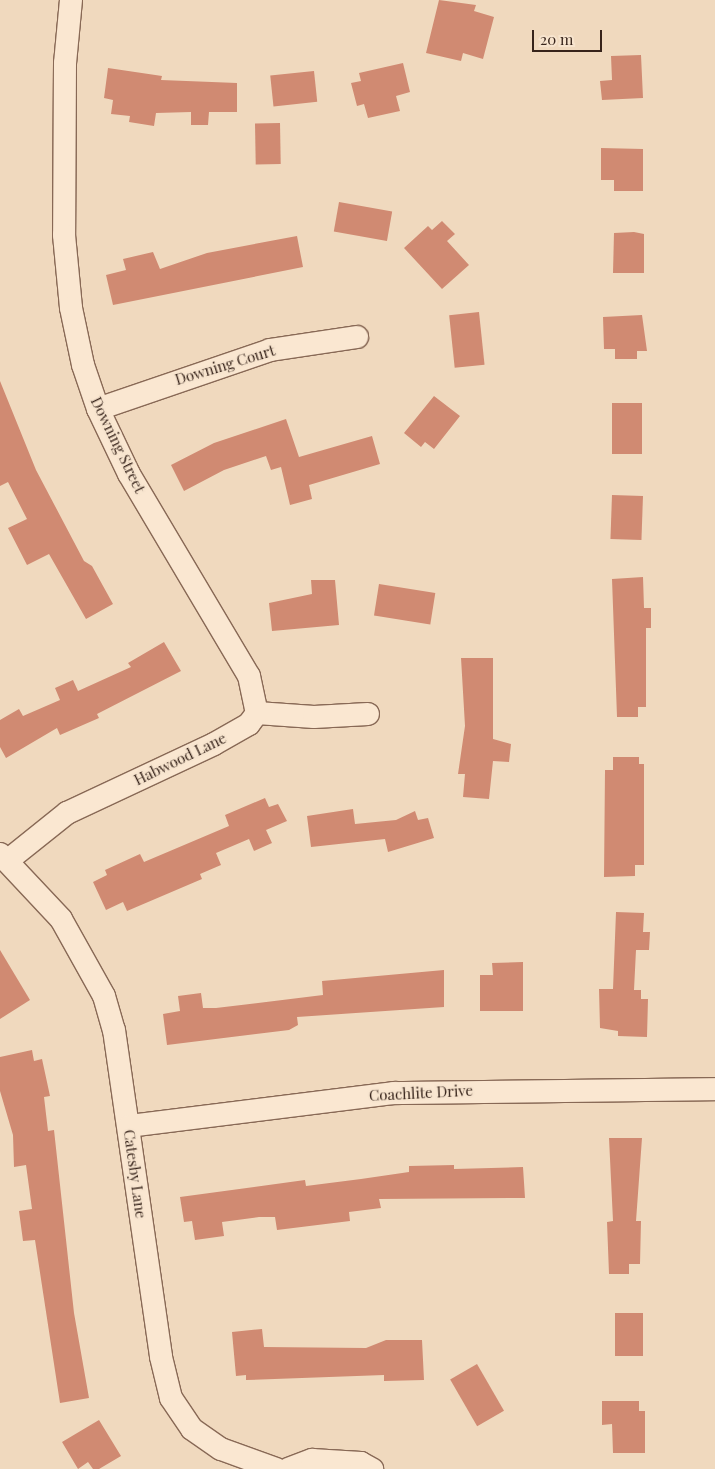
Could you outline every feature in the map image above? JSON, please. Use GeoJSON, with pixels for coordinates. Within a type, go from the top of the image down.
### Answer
{"type":"FeatureCollection","features":[{"type":"Feature","properties":{"kind":"street","name":"Downing Street"},"geometry":{"type":"LineString","coordinates":[[71,0],[65,63],[64,235],[71,308],[98,409],[129,474],[249,676],[257,713]]}},
{"type":"Feature","properties":{"kind":"street","name":"Downing Court"},"geometry":{"type":"LineString","coordinates":[[98,409],[270,350],[356,337]]}},
{"type":"Feature","properties":{"kind":"street"},"geometry":{"type":"LineString","coordinates":[[257,713],[314,717],[368,714]]}},
{"type":"Feature","properties":{"kind":"street","name":"Habwood Lane"},"geometry":{"type":"LineString","coordinates":[[3,858],[67,813],[214,744],[249,724],[257,713]]}},
{"type":"Feature","properties":{"kind":"street","name":"Catesby Lane"},"geometry":{"type":"LineString","coordinates":[[3,858],[61,919],[91,966],[114,1030],[161,1357],[172,1398],[192,1428],[221,1450],[276,1469]]}},
{"type":"Feature","properties":{"kind":"street","name":"Coachlite Drive"},"geometry":{"type":"LineString","coordinates":[[129,1126],[394,1092],[715,1089]]}},
{"type":"Feature","properties":{"kind":"street"},"geometry":{"type":"LineString","coordinates":[[288,1469],[312,1460],[361,1463],[372,1469]]}},
{"type":"Feature","properties":{"kind":"building"},"geometry":{"type":"Polygon","coordinates":[[[439,0],[476,5],[474,11],[494,17],[483,59],[463,53],[461,61],[426,53],[439,0]]]}},
{"type":"Feature","properties":{"kind":"building"},"geometry":{"type":"Polygon","coordinates":[[[641,55],[643,98],[602,100],[600,81],[612,80],[611,56],[641,55]]]}},
{"type":"Feature","properties":{"kind":"building"},"geometry":{"type":"Polygon","coordinates":[[[403,63],[410,92],[396,96],[400,111],[368,118],[364,104],[357,106],[351,83],[361,81],[359,73],[403,63]]]}},
{"type":"Feature","properties":{"kind":"building"},"geometry":{"type":"Polygon","coordinates":[[[108,68],[162,76],[161,80],[237,83],[237,112],[209,112],[208,125],[191,125],[191,112],[156,113],[154,126],[129,122],[130,116],[111,114],[113,100],[104,98],[108,68]]]}},
{"type":"Feature","properties":{"kind":"building"},"geometry":{"type":"Polygon","coordinates":[[[314,71],[317,102],[273,106],[270,76],[314,71]]]}},
{"type":"Feature","properties":{"kind":"building"},"geometry":{"type":"Polygon","coordinates":[[[255,123],[280,123],[281,164],[256,164],[255,123]]]}},
{"type":"Feature","properties":{"kind":"building"},"geometry":{"type":"Polygon","coordinates":[[[601,148],[643,149],[643,191],[614,191],[614,180],[601,180],[601,148]]]}},
{"type":"Feature","properties":{"kind":"building"},"geometry":{"type":"Polygon","coordinates":[[[339,202],[392,211],[387,241],[334,232],[339,202]]]}},
{"type":"Feature","properties":{"kind":"building"},"geometry":{"type":"Polygon","coordinates":[[[442,221],[455,234],[447,241],[469,265],[442,289],[404,248],[428,226],[432,230],[442,221]]]}},
{"type":"Feature","properties":{"kind":"building"},"geometry":{"type":"Polygon","coordinates":[[[634,232],[644,234],[644,273],[613,273],[614,233],[634,232]]]}},
{"type":"Feature","properties":{"kind":"building"},"geometry":{"type":"Polygon","coordinates":[[[297,236],[303,267],[113,305],[106,275],[126,270],[123,259],[153,252],[160,269],[207,253],[297,236]]]}},
{"type":"Feature","properties":{"kind":"building"},"geometry":{"type":"Polygon","coordinates":[[[479,312],[485,365],[455,368],[449,315],[479,312]]]}},
{"type":"Feature","properties":{"kind":"building"},"geometry":{"type":"Polygon","coordinates":[[[642,315],[647,351],[637,351],[637,359],[615,359],[615,349],[604,349],[603,317],[642,315]]]}},
{"type":"Feature","properties":{"kind":"building"},"geometry":{"type":"Polygon","coordinates":[[[0,381],[36,470],[84,561],[92,566],[113,604],[86,619],[49,554],[27,565],[8,528],[27,519],[8,482],[0,486],[0,381]]]}},
{"type":"Feature","properties":{"kind":"building"},"geometry":{"type":"Polygon","coordinates":[[[434,396],[460,416],[434,449],[425,442],[421,447],[404,433],[434,396]]]}},
{"type":"Feature","properties":{"kind":"building"},"geometry":{"type":"Polygon","coordinates":[[[612,403],[642,403],[642,454],[612,454],[612,403]]]}},
{"type":"Feature","properties":{"kind":"building"},"geometry":{"type":"Polygon","coordinates":[[[286,419],[299,457],[372,436],[380,464],[309,485],[312,499],[290,505],[281,467],[271,470],[266,456],[224,470],[184,491],[171,465],[214,443],[286,419]]]}},
{"type":"Feature","properties":{"kind":"building"},"geometry":{"type":"Polygon","coordinates":[[[612,495],[643,496],[641,540],[610,539],[612,495]]]}},
{"type":"Feature","properties":{"kind":"building"},"geometry":{"type":"Polygon","coordinates":[[[643,577],[644,608],[651,608],[651,628],[646,628],[646,707],[638,707],[638,717],[617,717],[612,579],[643,577]]]}},
{"type":"Feature","properties":{"kind":"building"},"geometry":{"type":"Polygon","coordinates":[[[311,580],[335,580],[339,625],[272,631],[269,603],[312,594],[311,580]]]}},
{"type":"Feature","properties":{"kind":"building"},"geometry":{"type":"Polygon","coordinates":[[[379,584],[435,593],[430,625],[374,616],[379,584]]]}},
{"type":"Feature","properties":{"kind":"building"},"geometry":{"type":"Polygon","coordinates":[[[164,642],[181,671],[97,714],[99,718],[60,735],[57,728],[6,758],[0,747],[0,720],[19,709],[23,716],[60,700],[55,688],[73,680],[78,691],[131,667],[128,663],[164,642]]]}},
{"type":"Feature","properties":{"kind":"building"},"geometry":{"type":"Polygon","coordinates":[[[461,658],[493,658],[493,739],[511,744],[509,762],[493,761],[489,799],[463,797],[465,774],[458,774],[465,726],[461,658]]]}},
{"type":"Feature","properties":{"kind":"building"},"geometry":{"type":"Polygon","coordinates":[[[613,757],[639,757],[639,764],[644,764],[644,865],[635,865],[635,876],[604,877],[605,770],[613,770],[613,757]]]}},
{"type":"Feature","properties":{"kind":"building"},"geometry":{"type":"Polygon","coordinates":[[[265,798],[269,807],[278,804],[287,821],[266,830],[272,843],[254,851],[249,839],[216,853],[221,865],[200,874],[202,879],[127,911],[123,902],[106,910],[93,882],[107,875],[105,870],[140,854],[144,862],[229,826],[225,815],[265,798]]]}},
{"type":"Feature","properties":{"kind":"building"},"geometry":{"type":"Polygon","coordinates":[[[353,809],[355,824],[396,820],[415,811],[418,820],[428,818],[434,838],[388,852],[385,839],[311,847],[307,816],[353,809]]]}},
{"type":"Feature","properties":{"kind":"building"},"geometry":{"type":"Polygon","coordinates":[[[616,912],[644,913],[643,932],[650,932],[649,950],[636,950],[634,990],[641,990],[641,999],[648,999],[647,1037],[618,1036],[618,1031],[600,1028],[599,989],[613,989],[616,912]]]}},
{"type":"Feature","properties":{"kind":"building"},"geometry":{"type":"Polygon","coordinates":[[[0,950],[30,1000],[0,1019],[0,950]]]}},
{"type":"Feature","properties":{"kind":"building"},"geometry":{"type":"Polygon","coordinates":[[[523,962],[523,1011],[480,1011],[480,975],[493,975],[492,963],[523,962]]]}},
{"type":"Feature","properties":{"kind":"building"},"geometry":{"type":"Polygon","coordinates":[[[444,970],[444,1007],[297,1017],[298,1025],[289,1030],[167,1045],[163,1014],[180,1011],[178,996],[201,993],[203,1008],[216,1008],[323,995],[322,981],[444,970]]]}},
{"type":"Feature","properties":{"kind":"building"},"geometry":{"type":"Polygon","coordinates":[[[32,1050],[34,1061],[42,1059],[50,1096],[44,1097],[48,1131],[54,1130],[74,1313],[89,1398],[60,1403],[35,1240],[23,1241],[19,1211],[32,1209],[26,1165],[14,1167],[13,1135],[0,1091],[0,1057],[32,1050]]]}},
{"type":"Feature","properties":{"kind":"building"},"geometry":{"type":"Polygon","coordinates":[[[609,1138],[642,1138],[636,1221],[641,1221],[640,1264],[629,1264],[629,1274],[609,1274],[607,1222],[613,1221],[609,1138]]]}},
{"type":"Feature","properties":{"kind":"building"},"geometry":{"type":"Polygon","coordinates":[[[454,1165],[454,1169],[523,1167],[525,1198],[379,1199],[381,1208],[349,1212],[350,1221],[277,1230],[275,1217],[259,1217],[222,1222],[224,1236],[195,1240],[192,1221],[184,1222],[180,1197],[305,1180],[306,1186],[361,1179],[409,1172],[409,1166],[454,1165]]]}},
{"type":"Feature","properties":{"kind":"building"},"geometry":{"type":"Polygon","coordinates":[[[615,1313],[643,1313],[643,1356],[615,1356],[615,1313]]]}},
{"type":"Feature","properties":{"kind":"building"},"geometry":{"type":"Polygon","coordinates":[[[262,1329],[264,1347],[366,1348],[386,1340],[422,1340],[424,1380],[384,1381],[384,1375],[246,1380],[246,1375],[236,1376],[232,1332],[262,1329]]]}},
{"type":"Feature","properties":{"kind":"building"},"geometry":{"type":"Polygon","coordinates":[[[477,1364],[504,1411],[477,1426],[450,1380],[477,1364]]]}},
{"type":"Feature","properties":{"kind":"building"},"geometry":{"type":"Polygon","coordinates":[[[602,1401],[639,1401],[639,1411],[645,1411],[645,1453],[613,1453],[612,1424],[602,1425],[602,1401]]]}},
{"type":"Feature","properties":{"kind":"building"},"geometry":{"type":"Polygon","coordinates":[[[99,1420],[121,1456],[99,1469],[93,1469],[88,1462],[78,1469],[62,1442],[99,1420]]]}}]}
